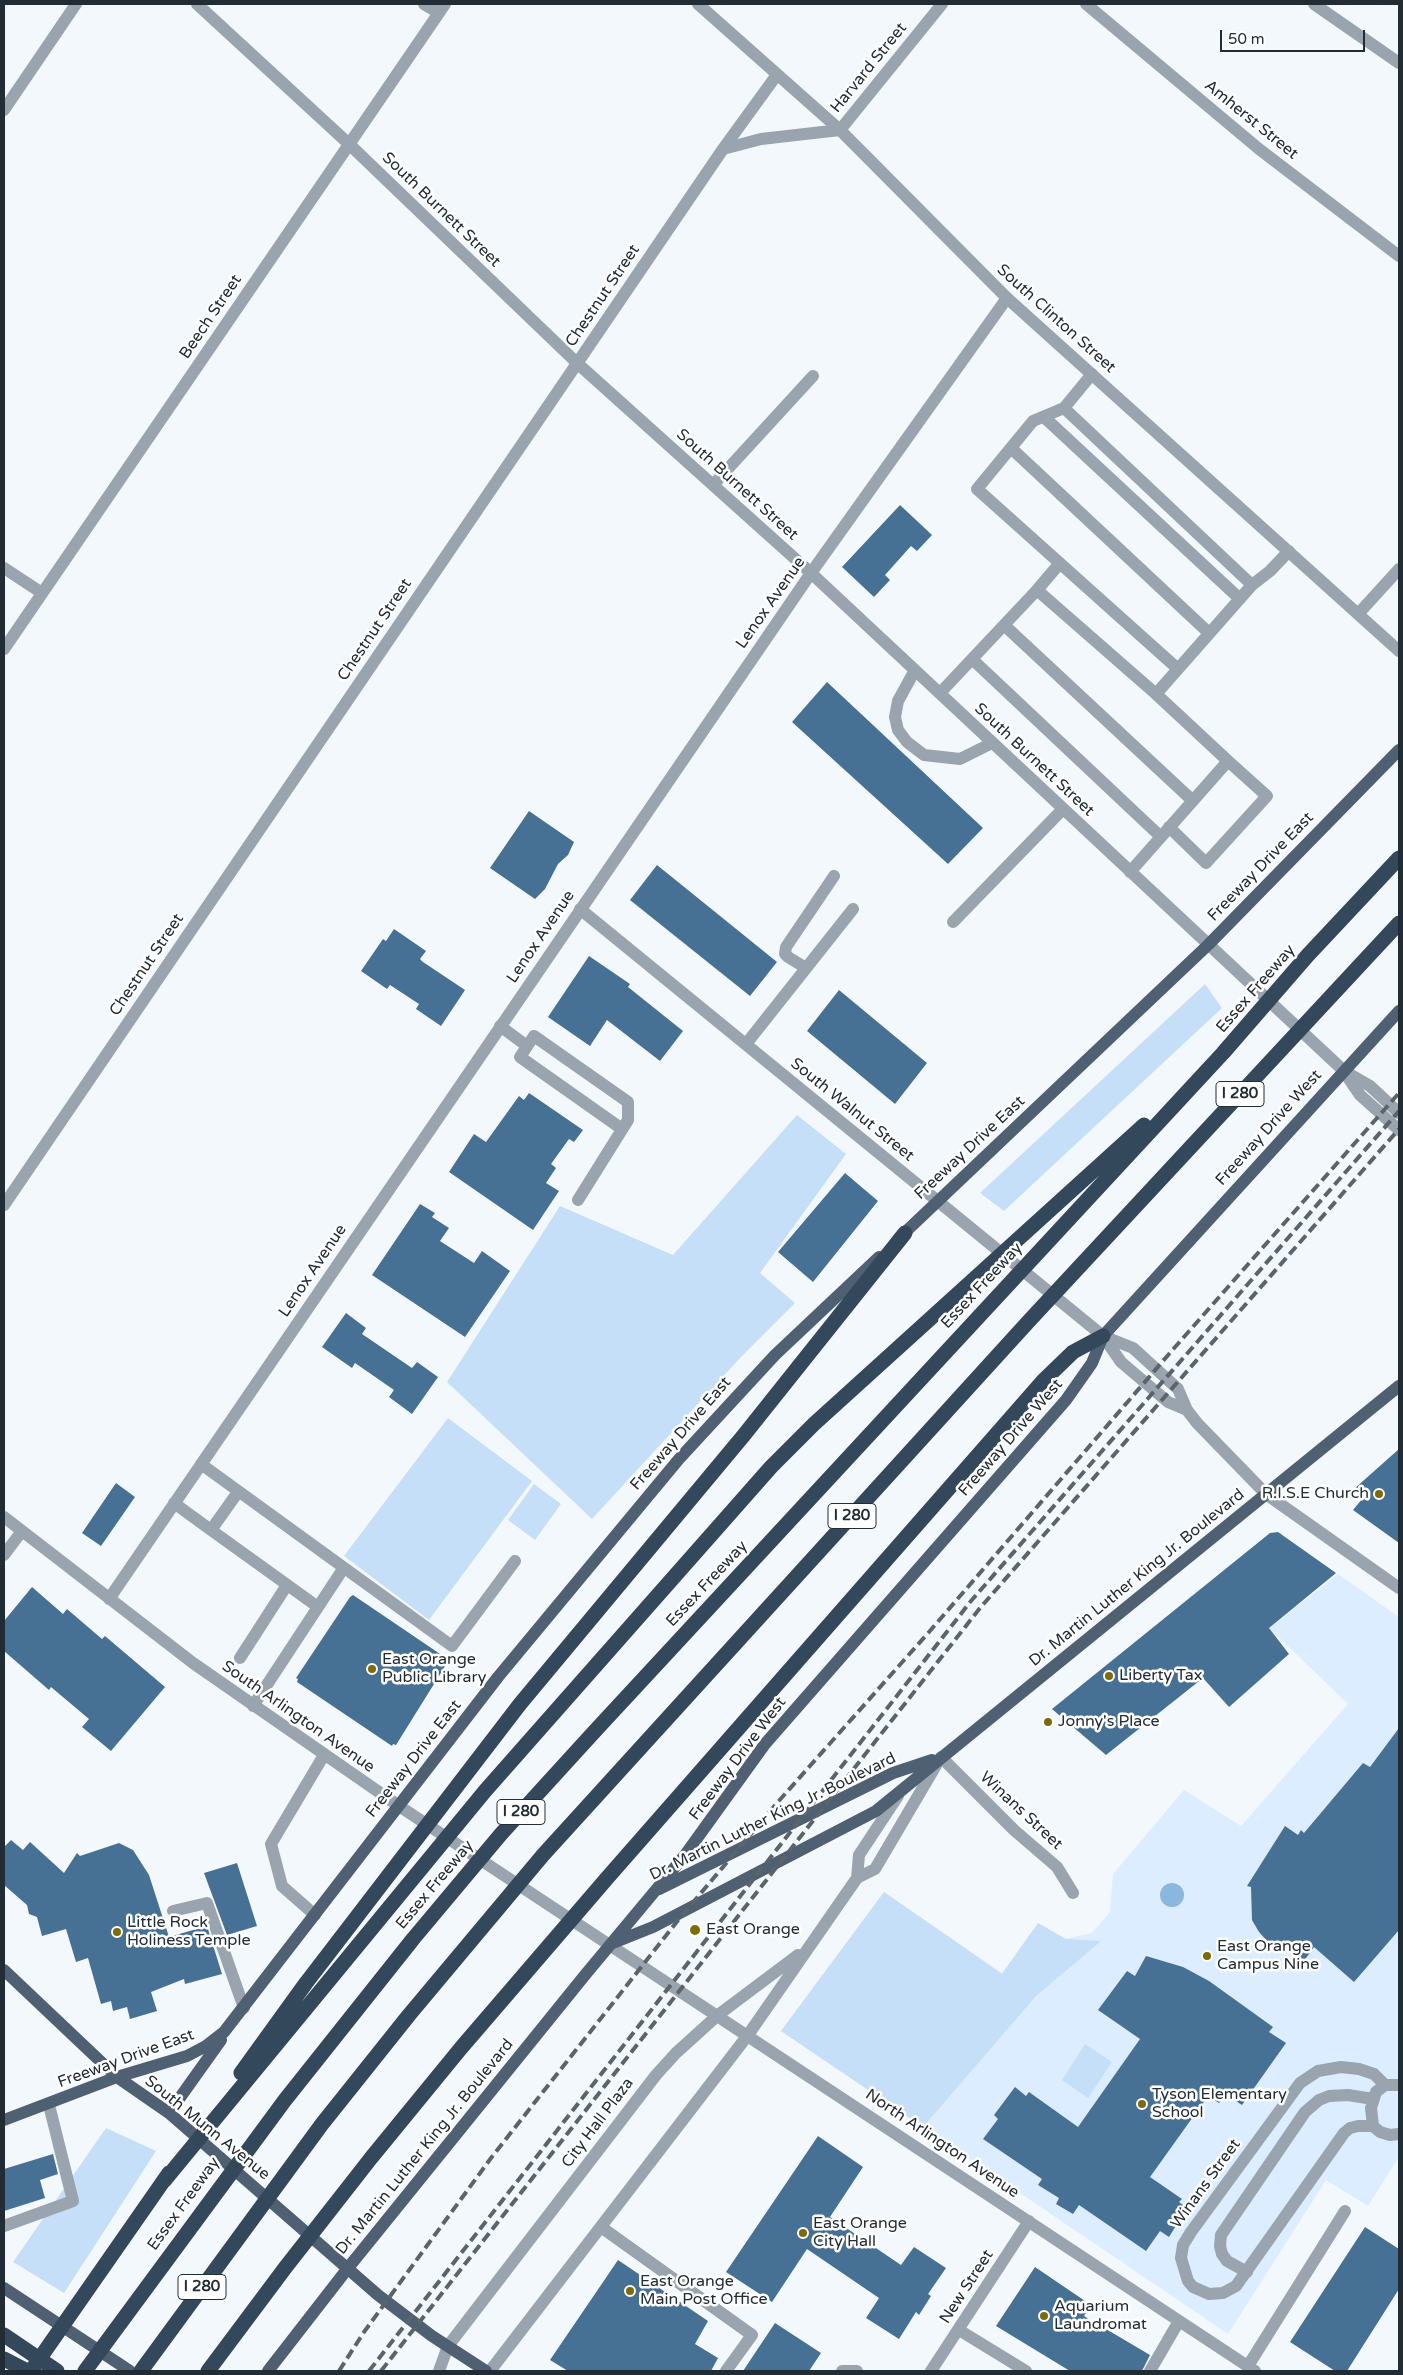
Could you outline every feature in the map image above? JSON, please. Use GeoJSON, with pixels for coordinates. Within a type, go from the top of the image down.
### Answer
{"type":"FeatureCollection","features":[{"type":"Feature","properties":{"kind":"highway","name":"Essex Freeway"},"geometry":{"type":"LineString","coordinates":[[85,2371],[285,2100],[413,1938],[501,1834],[1223,1053],[1308,955],[1399,858]]}},
{"type":"Feature","properties":{"kind":"highway","name":"I 280"},"geometry":{"type":"LineString","coordinates":[[141,2371],[328,2117],[421,2000],[543,1855],[1061,1286],[1399,923]]}},
{"type":"Feature","properties":{"kind":"highway"},"geometry":{"type":"LineString","coordinates":[[164,2181],[485,1791],[771,1467],[814,1424],[1223,1053]]}},
{"type":"Feature","properties":{"kind":"highway"},"geometry":{"type":"LineString","coordinates":[[31,2371],[306,1983],[487,1747],[569,1643],[744,1435],[905,1233]]}},
{"type":"Feature","properties":{"kind":"highway"},"geometry":{"type":"LineString","coordinates":[[208,2371],[291,2260],[396,2127],[608,1877],[1043,1381],[1073,1352],[1103,1336]]}},
{"type":"Feature","properties":{"kind":"highway"},"geometry":{"type":"LineString","coordinates":[[4,2335],[57,2371]]}},
{"type":"Feature","properties":{"kind":"highway"},"geometry":{"type":"LineString","coordinates":[[4,2359],[27,2371]]}},
{"type":"Feature","properties":{"kind":"main road","name":"Freeway Drive East"},"geometry":{"type":"LineString","coordinates":[[4,2120],[48,2105],[117,2076],[197,2052],[215,2040],[241,2013],[498,1677],[679,1459],[775,1355],[1208,945],[1399,750]]}},
{"type":"Feature","properties":{"kind":"main road","name":"Freeway Drive West"},"geometry":{"type":"LineString","coordinates":[[652,1893],[702,1833],[765,1744],[1066,1400],[1092,1363],[1103,1336],[1399,1011]]}},
{"type":"Feature","properties":{"kind":"main road","name":"Dr. Martin Luther King Jr. Boulevard"},"geometry":{"type":"LineString","coordinates":[[610,1944],[661,1923],[876,1812],[1399,1386]]}},
{"type":"Feature","properties":{"kind":"main road","name":"Dr. Martin Luther King Jr. Boulevard"},"geometry":{"type":"LineString","coordinates":[[268,2371],[348,2268],[652,1893],[893,1773],[942,1757]]}},
{"type":"Feature","properties":{"kind":"main road","name":"South Munn Avenue"},"geometry":{"type":"LineString","coordinates":[[4,1970],[117,2076],[172,2116],[378,2295],[486,2371]]}},
{"type":"Feature","properties":{"kind":"main road"},"geometry":{"type":"LineString","coordinates":[[172,2116],[241,2013]]}},
{"type":"Feature","properties":{"kind":"main road"},"geometry":{"type":"LineString","coordinates":[[4,2288],[130,2371]]}},
{"type":"Feature","properties":{"kind":"street"},"geometry":{"type":"LineString","coordinates":[[4,110],[76,4]]}},
{"type":"Feature","properties":{"kind":"street","name":"South Burnett Street"},"geometry":{"type":"LineString","coordinates":[[197,4],[349,144],[577,363],[812,573],[1328,1056],[1344,1070],[1370,1086],[1399,1113]]}},
{"type":"Feature","properties":{"kind":"street"},"geometry":{"type":"LineString","coordinates":[[424,4],[442,9]]}},
{"type":"Feature","properties":{"kind":"street","name":"South Clinton Street"},"geometry":{"type":"LineString","coordinates":[[698,4],[776,76],[840,130],[1007,298],[1399,651]]}},
{"type":"Feature","properties":{"kind":"street","name":"Harvard Street"},"geometry":{"type":"LineString","coordinates":[[723,149],[761,139],[840,130],[942,4]]}},
{"type":"Feature","properties":{"kind":"street","name":"Amherst Street"},"geometry":{"type":"LineString","coordinates":[[1086,4],[1259,149],[1399,256]]}},
{"type":"Feature","properties":{"kind":"street"},"geometry":{"type":"LineString","coordinates":[[1314,4],[1399,62]]}},
{"type":"Feature","properties":{"kind":"street","name":"Beech Street"},"geometry":{"type":"LineString","coordinates":[[4,649],[442,9]]}},
{"type":"Feature","properties":{"kind":"street","name":"Chestnut Street"},"geometry":{"type":"LineString","coordinates":[[4,1205],[723,149],[776,76]]}},
{"type":"Feature","properties":{"kind":"street","name":"Lenox Avenue"},"geometry":{"type":"LineString","coordinates":[[109,1599],[580,909],[812,573],[1007,298]]}},
{"type":"Feature","properties":{"kind":"street"},"geometry":{"type":"LineString","coordinates":[[1092,374],[1064,408],[1033,421],[977,489],[1178,669]]}},
{"type":"Feature","properties":{"kind":"street"},"geometry":{"type":"LineString","coordinates":[[713,484],[813,376]]}},
{"type":"Feature","properties":{"kind":"street"},"geometry":{"type":"LineString","coordinates":[[1064,408],[1252,585]]}},
{"type":"Feature","properties":{"kind":"street"},"geometry":{"type":"LineString","coordinates":[[1044,417],[1240,599]]}},
{"type":"Feature","properties":{"kind":"street"},"geometry":{"type":"LineString","coordinates":[[1011,448],[1209,633]]}},
{"type":"Feature","properties":{"kind":"street"},"geometry":{"type":"LineString","coordinates":[[1156,694],[1252,585],[1270,572],[1289,550]]}},
{"type":"Feature","properties":{"kind":"street"},"geometry":{"type":"LineString","coordinates":[[940,694],[1060,563]]}},
{"type":"Feature","properties":{"kind":"street"},"geometry":{"type":"LineString","coordinates":[[4,568],[42,593]]}},
{"type":"Feature","properties":{"kind":"street"},"geometry":{"type":"LineString","coordinates":[[1359,613],[1399,569]]}},
{"type":"Feature","properties":{"kind":"street"},"geometry":{"type":"LineString","coordinates":[[972,659],[1165,832],[1206,863],[1267,796],[1156,694],[1037,590]]}},
{"type":"Feature","properties":{"kind":"street"},"geometry":{"type":"LineString","coordinates":[[1004,625],[1193,801]]}},
{"type":"Feature","properties":{"kind":"street"},"geometry":{"type":"LineString","coordinates":[[915,670],[898,701],[895,717],[898,730],[907,742],[924,756],[960,759],[992,743]]}},
{"type":"Feature","properties":{"kind":"street"},"geometry":{"type":"LineString","coordinates":[[1130,872],[1228,762]]}},
{"type":"Feature","properties":{"kind":"street"},"geometry":{"type":"LineString","coordinates":[[953,922],[1063,809]]}},
{"type":"Feature","properties":{"kind":"street"},"geometry":{"type":"LineString","coordinates":[[806,968],[788,957],[786,947],[834,876]]}},
{"type":"Feature","properties":{"kind":"street","name":"South Walnut Street"},"geometry":{"type":"LineString","coordinates":[[580,909],[1084,1321],[1103,1336],[1133,1348],[1178,1389],[1187,1410],[1266,1494],[1399,1588]]}},
{"type":"Feature","properties":{"kind":"street"},"geometry":{"type":"LineString","coordinates":[[746,1044],[853,909]]}},
{"type":"Feature","properties":{"kind":"street"},"geometry":{"type":"LineString","coordinates":[[500,1026],[527,1046]]}},
{"type":"Feature","properties":{"kind":"street"},"geometry":{"type":"LineString","coordinates":[[578,1200],[628,1120],[628,1102],[534,1036],[520,1056],[622,1129]]}},
{"type":"Feature","properties":{"kind":"street","name":"South Burnett Street"},"geometry":{"type":"LineString","coordinates":[[1344,1070],[1360,1095],[1399,1130]]}},
{"type":"Feature","properties":{"kind":"street","name":"South Walnut Street"},"geometry":{"type":"LineString","coordinates":[[1103,1336],[1121,1362],[1168,1402],[1187,1410]]}},
{"type":"Feature","properties":{"kind":"street"},"geometry":{"type":"LineString","coordinates":[[201,1464],[343,1569],[452,1646],[515,1561]]}},
{"type":"Feature","properties":{"kind":"street"},"geometry":{"type":"LineString","coordinates":[[212,1530],[238,1492]]}},
{"type":"Feature","properties":{"kind":"street"},"geometry":{"type":"LineString","coordinates":[[174,1503],[318,1607]]}},
{"type":"Feature","properties":{"kind":"street","name":"South Arlington Avenue"},"geometry":{"type":"LineString","coordinates":[[4,1517],[193,1664],[399,1806],[610,1944]]}},
{"type":"Feature","properties":{"kind":"street"},"geometry":{"type":"LineString","coordinates":[[4,1555],[22,1531]]}},
{"type":"Feature","properties":{"kind":"street"},"geometry":{"type":"LineString","coordinates":[[253,1706],[343,1569]]}},
{"type":"Feature","properties":{"kind":"street"},"geometry":{"type":"LineString","coordinates":[[240,1658],[287,1585]]}},
{"type":"Feature","properties":{"kind":"street"},"geometry":{"type":"LineString","coordinates":[[315,1915],[282,1886],[271,1844],[324,1754]]}},
{"type":"Feature","properties":{"kind":"street","name":"City Hall Plaza"},"geometry":{"type":"LineString","coordinates":[[490,2371],[748,2035],[857,1878],[877,1866],[942,1757]]}},
{"type":"Feature","properties":{"kind":"street","name":"Winans Street"},"geometry":{"type":"LineString","coordinates":[[942,1757],[1014,1830],[1057,1867],[1073,1893]]}},
{"type":"Feature","properties":{"kind":"street","name":"City Hall Plaza"},"geometry":{"type":"LineString","coordinates":[[857,1878],[859,1855],[898,1796]]}},
{"type":"Feature","properties":{"kind":"street"},"geometry":{"type":"LineString","coordinates":[[173,1911],[207,1903],[241,2013]]}},
{"type":"Feature","properties":{"kind":"street","name":"North Arlington Avenue"},"geometry":{"type":"LineString","coordinates":[[610,1944],[1251,2369]]}},
{"type":"Feature","properties":{"kind":"street","name":"City Hall Plaza"},"geometry":{"type":"LineString","coordinates":[[439,2371],[448,2346],[656,2075],[676,2053],[718,2015],[806,1949]]}},
{"type":"Feature","properties":{"kind":"street","name":"Winans Street"},"geometry":{"type":"LineString","coordinates":[[1373,2126],[1358,2126],[1344,2133],[1236,2286],[1217,2294],[1200,2291],[1193,2287],[1184,2272],[1181,2258],[1183,2245],[1190,2232],[1300,2083],[1318,2071],[1341,2067],[1359,2069],[1374,2074],[1385,2085]]}},
{"type":"Feature","properties":{"kind":"street"},"geometry":{"type":"LineString","coordinates":[[1399,2085],[1385,2085],[1376,2092],[1373,2099],[1373,2126],[1380,2132],[1399,2134]]}},
{"type":"Feature","properties":{"kind":"street"},"geometry":{"type":"LineString","coordinates":[[1247,2272],[1227,2261],[1222,2254],[1220,2246],[1221,2236],[1305,2112],[1319,2100],[1329,2096],[1348,2095],[1373,2099]]}},
{"type":"Feature","properties":{"kind":"street"},"geometry":{"type":"LineString","coordinates":[[4,2227],[73,2201],[48,2105]]}},
{"type":"Feature","properties":{"kind":"street"},"geometry":{"type":"LineString","coordinates":[[1251,2369],[1345,2211]]}},
{"type":"Feature","properties":{"kind":"street","name":"New Street"},"geometry":{"type":"LineString","coordinates":[[931,2371],[1029,2222]]}},
{"type":"Feature","properties":{"kind":"street"},"geometry":{"type":"LineString","coordinates":[[601,2227],[752,2335],[726,2371]]}},
{"type":"Feature","properties":{"kind":"street"},"geometry":{"type":"LineString","coordinates":[[1150,2371],[1180,2321]]}},
{"type":"Feature","properties":{"kind":"street"},"geometry":{"type":"LineString","coordinates":[[958,2330],[1026,2371]]}},
{"type":"Feature","properties":{"kind":"street"},"geometry":{"type":"LineString","coordinates":[[842,2371],[857,2371]]}},
{"type":"Feature","properties":{"kind":"shaded area"},"geometry":{"type":"Polygon","coordinates":[[[1205,984],[1222,1008],[1004,1211],[980,1193],[1205,984]]]}},
{"type":"Feature","properties":{"kind":"shaded area"},"geometry":{"type":"Polygon","coordinates":[[[797,1115],[846,1154],[760,1273],[795,1303],[741,1357],[592,1519],[447,1382],[560,1206],[673,1255],[797,1115]]]}},
{"type":"Feature","properties":{"kind":"shaded area"},"geometry":{"type":"Polygon","coordinates":[[[448,1418],[532,1481],[429,1620],[344,1556],[448,1418]]]}},
{"type":"Feature","properties":{"kind":"shaded area"},"geometry":{"type":"Polygon","coordinates":[[[534,1484],[561,1504],[535,1540],[508,1520],[534,1484]]]}},
{"type":"Feature","properties":{"kind":"shaded area","name":"East Orange Campus Nine"},"geometry":{"type":"Polygon","coordinates":[[[1338,1574],[1399,1617],[1399,2157],[1368,2206],[1326,2180],[1228,2334],[781,2031],[884,1892],[1002,1973],[1038,1923],[1065,1939],[1092,1933],[1110,1912],[1113,1874],[1184,1790],[1241,1826],[1348,1704],[1269,1628],[1338,1574]]]}},
{"type":"Feature","properties":{"kind":"shaded area"},"geometry":{"type":"Polygon","coordinates":[[[1172,1883],[1181,1886],[1184,1895],[1181,1904],[1172,1907],[1163,1904],[1160,1895],[1163,1886],[1172,1883]]]}},
{"type":"Feature","properties":{"kind":"shaded area"},"geometry":{"type":"Polygon","coordinates":[[[884,1892],[1002,1974],[1038,1923],[1066,1939],[1101,1941],[1036,1996],[923,2127],[781,2031],[884,1892]]]}},
{"type":"Feature","properties":{"kind":"shaded area"},"geometry":{"type":"Polygon","coordinates":[[[1085,2044],[1112,2062],[1088,2098],[1062,2080],[1085,2044]]]}},
{"type":"Feature","properties":{"kind":"shaded area"},"geometry":{"type":"Polygon","coordinates":[[[106,2128],[156,2151],[64,2293],[13,2262],[106,2128]]]}},
{"type":"Feature","properties":{"kind":"building"},"geometry":{"type":"Polygon","coordinates":[[[900,505],[932,535],[917,551],[911,546],[885,575],[890,580],[874,597],[842,567],[900,505]]]}},
{"type":"Feature","properties":{"kind":"building"},"geometry":{"type":"Polygon","coordinates":[[[827,682],[983,828],[948,864],[792,722],[827,682]]]}},
{"type":"Feature","properties":{"kind":"building"},"geometry":{"type":"Polygon","coordinates":[[[529,811],[574,842],[568,855],[558,864],[545,889],[535,899],[490,868],[529,811]]]}},
{"type":"Feature","properties":{"kind":"building"},"geometry":{"type":"Polygon","coordinates":[[[657,865],[777,962],[750,996],[630,900],[657,865]]]}},
{"type":"Feature","properties":{"kind":"building"},"geometry":{"type":"Polygon","coordinates":[[[394,929],[426,951],[420,959],[423,962],[465,990],[441,1026],[416,1009],[419,1004],[390,985],[387,989],[361,971],[383,939],[386,941],[394,929]]]}},
{"type":"Feature","properties":{"kind":"building"},"geometry":{"type":"Polygon","coordinates":[[[589,956],[630,984],[628,987],[683,1031],[660,1061],[607,1020],[590,1046],[548,1017],[589,956]]]}},
{"type":"Feature","properties":{"kind":"building"},"geometry":{"type":"Polygon","coordinates":[[[839,990],[927,1063],[895,1104],[807,1031],[839,990]]]}},
{"type":"Feature","properties":{"kind":"building"},"geometry":{"type":"Polygon","coordinates":[[[529,1093],[583,1130],[574,1142],[569,1139],[551,1164],[556,1168],[546,1183],[559,1191],[533,1230],[449,1172],[474,1134],[486,1142],[519,1096],[524,1100],[529,1093]]]}},
{"type":"Feature","properties":{"kind":"building"},"geometry":{"type":"Polygon","coordinates":[[[845,1173],[878,1201],[813,1282],[778,1252],[845,1173]]]}},
{"type":"Feature","properties":{"kind":"building"},"geometry":{"type":"Polygon","coordinates":[[[420,1204],[435,1213],[432,1217],[449,1228],[440,1241],[474,1263],[482,1251],[510,1271],[465,1337],[372,1275],[420,1204]]]}},
{"type":"Feature","properties":{"kind":"building"},"geometry":{"type":"Polygon","coordinates":[[[346,1313],[366,1328],[362,1334],[412,1368],[417,1362],[438,1377],[412,1414],[389,1397],[394,1390],[355,1363],[352,1368],[322,1347],[346,1313]]]}},
{"type":"Feature","properties":{"kind":"building","name":"R.I.S.E Church"},"geometry":{"type":"Polygon","coordinates":[[[1399,1449],[1399,1543],[1353,1510],[1362,1499],[1354,1489],[1399,1449]]]}},
{"type":"Feature","properties":{"kind":"building"},"geometry":{"type":"Polygon","coordinates":[[[116,1483],[135,1497],[101,1546],[82,1533],[116,1483]]]}},
{"type":"Feature","properties":{"kind":"building"},"geometry":{"type":"Polygon","coordinates":[[[1278,1532],[1336,1573],[1269,1628],[1289,1654],[1229,1707],[1203,1678],[1106,1755],[1052,1709],[1270,1533],[1278,1532]]]}},
{"type":"Feature","properties":{"kind":"building"},"geometry":{"type":"Polygon","coordinates":[[[32,1587],[63,1614],[67,1609],[102,1639],[105,1636],[165,1687],[111,1751],[82,1727],[89,1719],[51,1687],[49,1690],[4,1651],[4,1621],[32,1587]]]}},
{"type":"Feature","properties":{"kind":"building","name":"East Orange Public Library"},"geometry":{"type":"Polygon","coordinates":[[[353,1595],[449,1660],[396,1745],[393,1744],[392,1746],[297,1682],[298,1679],[296,1678],[353,1595]]]}},
{"type":"Feature","properties":{"kind":"building"},"geometry":{"type":"Polygon","coordinates":[[[1399,1728],[1399,1930],[1354,1982],[1314,1947],[1304,1961],[1282,1946],[1280,1950],[1268,1942],[1252,1920],[1251,1887],[1247,1886],[1285,1826],[1298,1835],[1301,1830],[1304,1833],[1363,1763],[1370,1767],[1399,1728]]]}},
{"type":"Feature","properties":{"kind":"building","name":"Little Rock Holiness Temple"},"geometry":{"type":"Polygon","coordinates":[[[11,1840],[23,1850],[30,1842],[64,1873],[77,1853],[80,1856],[119,1843],[133,1850],[149,1875],[169,1937],[207,1926],[222,1974],[185,1984],[184,1979],[151,1992],[157,2011],[130,2019],[127,2007],[113,2011],[111,2001],[101,2004],[88,1958],[76,1962],[66,1929],[42,1936],[37,1917],[29,1914],[27,1905],[4,1885],[4,1847],[11,1840]]]}},
{"type":"Feature","properties":{"kind":"building"},"geometry":{"type":"Polygon","coordinates":[[[237,1863],[257,1926],[227,1935],[204,1873],[237,1863]]]}},
{"type":"Feature","properties":{"kind":"building","name":"Tyson Elementary School"},"geometry":{"type":"Polygon","coordinates":[[[1146,1956],[1183,1967],[1209,1981],[1273,2027],[1269,2032],[1286,2043],[1242,2105],[1226,2095],[1219,2103],[1208,2096],[1150,2177],[1182,2199],[1179,2202],[1187,2208],[1169,2237],[1160,2231],[1146,2251],[1079,2205],[1073,2214],[1056,2204],[1059,2198],[1038,2185],[1042,2179],[983,2139],[998,2119],[994,2115],[1015,2087],[1026,2096],[1029,2092],[1078,2127],[1140,2039],[1098,2010],[1127,1971],[1135,1976],[1146,1956]]]}},
{"type":"Feature","properties":{"kind":"building","name":"East Orange City Hall"},"geometry":{"type":"Polygon","coordinates":[[[818,2136],[863,2167],[830,2217],[901,2265],[914,2247],[946,2268],[928,2294],[931,2296],[919,2315],[916,2312],[899,2339],[866,2318],[879,2298],[807,2249],[772,2302],[726,2272],[818,2136]]]}},
{"type":"Feature","properties":{"kind":"building"},"geometry":{"type":"Polygon","coordinates":[[[53,2154],[58,2174],[40,2180],[45,2198],[4,2211],[4,2169],[53,2154]]]}},
{"type":"Feature","properties":{"kind":"building"},"geometry":{"type":"Polygon","coordinates":[[[1365,2227],[1399,2249],[1399,2289],[1347,2371],[1335,2371],[1290,2342],[1365,2227]]]}},
{"type":"Feature","properties":{"kind":"building","name":"East Orange Main Post Office"},"geometry":{"type":"Polygon","coordinates":[[[618,2260],[708,2321],[695,2344],[718,2358],[711,2371],[568,2371],[550,2360],[618,2260]]]}},
{"type":"Feature","properties":{"kind":"building","name":"Aquarium Laundromat"},"geometry":{"type":"Polygon","coordinates":[[[1035,2267],[1091,2305],[1084,2316],[1150,2355],[1142,2371],[1070,2371],[996,2326],[1035,2267]]]}},
{"type":"Feature","properties":{"kind":"building"},"geometry":{"type":"Polygon","coordinates":[[[775,2323],[821,2353],[809,2371],[743,2371],[775,2323]]]}},
{"type":"Feature","properties":{"kind":"railway"},"geometry":{"type":"LineString","coordinates":[[339,2371],[364,2332],[491,2158],[679,1919],[777,1803],[929,1632],[1169,1354],[1399,1093]]}},
{"type":"Feature","properties":{"kind":"railway"},"geometry":{"type":"LineString","coordinates":[[369,2371],[971,1601],[1399,1111]]}},
{"type":"Feature","properties":{"kind":"railway"},"geometry":{"type":"LineString","coordinates":[[381,2371],[980,1608],[1399,1129]]}},
{"type":"Feature","properties":{"kind":"place","name":"R.I.S.E Church"},"geometry":{"type":"Point","coordinates":[1379,1494]}},
{"type":"Feature","properties":{"kind":"place","name":"East Orange Public Library"},"geometry":{"type":"Point","coordinates":[372,1669]}},
{"type":"Feature","properties":{"kind":"place","name":"Liberty Tax"},"geometry":{"type":"Point","coordinates":[1109,1676]}},
{"type":"Feature","properties":{"kind":"place","name":"Jonny's Place"},"geometry":{"type":"Point","coordinates":[1048,1722]}},
{"type":"Feature","properties":{"kind":"place","name":"East Orange"},"geometry":{"type":"Point","coordinates":[695,1930]}},
{"type":"Feature","properties":{"kind":"place","name":"Little Rock Holiness Temple"},"geometry":{"type":"Point","coordinates":[117,1932]}},
{"type":"Feature","properties":{"kind":"place","name":"East Orange Campus Nine"},"geometry":{"type":"Point","coordinates":[1207,1956]}},
{"type":"Feature","properties":{"kind":"place","name":"Tyson Elementary School"},"geometry":{"type":"Point","coordinates":[1142,2104]}},
{"type":"Feature","properties":{"kind":"place","name":"East Orange City Hall"},"geometry":{"type":"Point","coordinates":[803,2233]}},
{"type":"Feature","properties":{"kind":"place","name":"East Orange Main Post Office"},"geometry":{"type":"Point","coordinates":[630,2291]}},
{"type":"Feature","properties":{"kind":"place","name":"Aquarium Laundromat"},"geometry":{"type":"Point","coordinates":[1044,2316]}}]}
